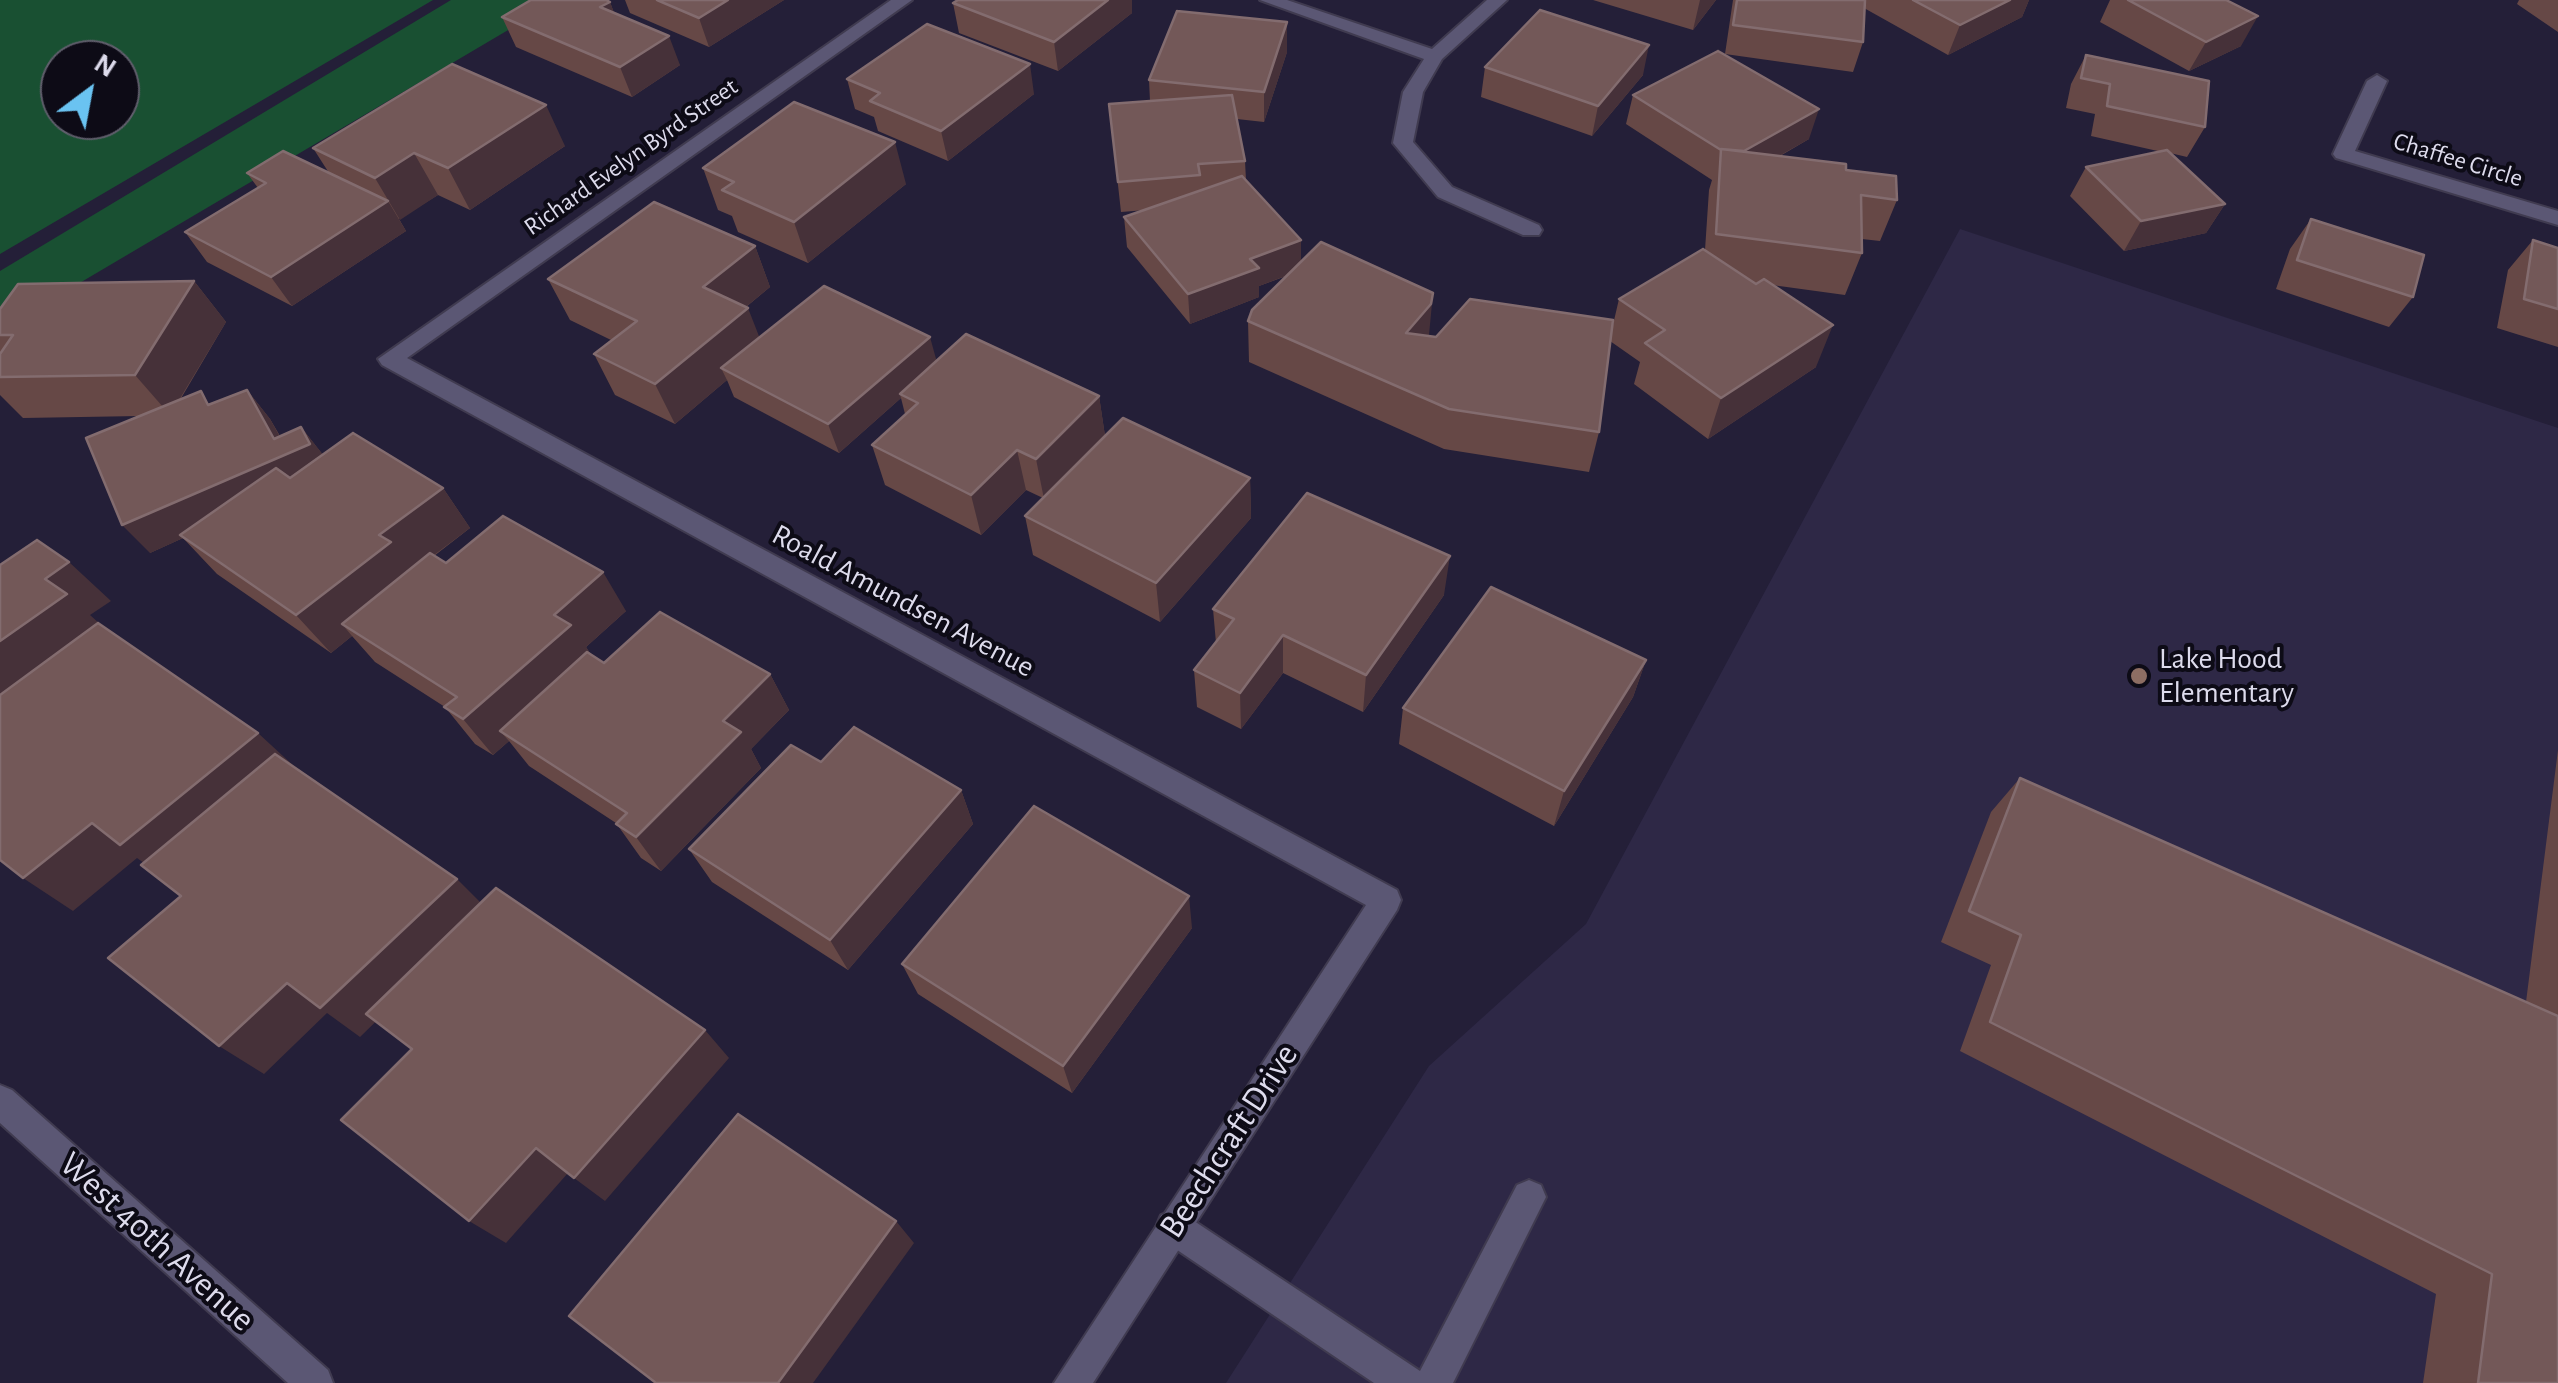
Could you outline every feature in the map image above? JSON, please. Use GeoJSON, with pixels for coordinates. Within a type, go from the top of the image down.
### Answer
{"type":"FeatureCollection","features":[{"type":"Feature","properties":{"kind":"street","name":"Richard Evelyn Byrd Street"},"geometry":{"type":"LineString","coordinates":[[390,359],[903,0]]}},
{"type":"Feature","properties":{"kind":"street"},"geometry":{"type":"LineString","coordinates":[[1269,0],[1434,56]]}},
{"type":"Feature","properties":{"kind":"street"},"geometry":{"type":"LineString","coordinates":[[1498,0],[1434,56],[1414,92],[1403,143],[1445,192],[1531,230]]}},
{"type":"Feature","properties":{"kind":"street","name":"Chaffee Circle"},"geometry":{"type":"LineString","coordinates":[[2377,81],[2343,154],[2558,218]]}},
{"type":"Feature","properties":{"kind":"street","name":"Roald Amundsen Avenue"},"geometry":{"type":"LineString","coordinates":[[390,359],[1386,900]]}},
{"type":"Feature","properties":{"kind":"street","name":"Beechcraft Drive"},"geometry":{"type":"LineString","coordinates":[[1072,1383],[1386,900]]}},
{"type":"Feature","properties":{"kind":"street","name":"West 40th Avenue"},"geometry":{"type":"LineString","coordinates":[[0,1101],[314,1383]]}},
{"type":"Feature","properties":{"kind":"street"},"geometry":{"type":"LineString","coordinates":[[1433,1383],[1528,1197]]}},
{"type":"Feature","properties":{"kind":"street"},"geometry":{"type":"LineString","coordinates":[[1173,1227],[1406,1383]]}},
{"type":"Feature","properties":{"kind":"shaded area","name":"Lake Hood Elementary"},"geometry":{"type":"Polygon","coordinates":[[[1960,229],[2558,428],[2558,1383],[1226,1383],[1429,1066],[1586,924],[1960,229]]]}},
{"type":"Feature","properties":{"kind":"green space"},"geometry":{"type":"Polygon","coordinates":[[[0,0],[433,0],[0,254],[0,0]]]}},
{"type":"Feature","properties":{"kind":"green space"},"geometry":{"type":"Polygon","coordinates":[[[451,0],[559,0],[0,330],[0,271],[451,0]]]}},
{"type":"Feature","properties":{"kind":"building"},"geometry":{"type":"Polygon","coordinates":[[[531,0],[606,0],[610,2],[600,7],[669,36],[620,67],[502,17],[531,0]]]}},
{"type":"Feature","properties":{"kind":"building"},"geometry":{"type":"Polygon","coordinates":[[[657,0],[728,0],[699,18],[657,0]]]}},
{"type":"Feature","properties":{"kind":"building"},"geometry":{"type":"Polygon","coordinates":[[[1108,0],[1054,42],[953,3],[1108,0]]]}},
{"type":"Feature","properties":{"kind":"building"},"geometry":{"type":"Polygon","coordinates":[[[1737,0],[1865,0],[1863,42],[1733,25],[1737,0]]]}},
{"type":"Feature","properties":{"kind":"building"},"geometry":{"type":"Polygon","coordinates":[[[1913,0],[2010,0],[1960,25],[1913,0]]]}},
{"type":"Feature","properties":{"kind":"building"},"geometry":{"type":"Polygon","coordinates":[[[2128,0],[2226,0],[2258,16],[2206,42],[2128,0]]]}},
{"type":"Feature","properties":{"kind":"building"},"geometry":{"type":"Polygon","coordinates":[[[1540,10],[1649,45],[1598,106],[1485,67],[1540,10]]]}},
{"type":"Feature","properties":{"kind":"building"},"geometry":{"type":"Polygon","coordinates":[[[1177,11],[1287,22],[1264,92],[1149,80],[1177,11]]]}},
{"type":"Feature","properties":{"kind":"building"},"geometry":{"type":"Polygon","coordinates":[[[927,24],[1030,64],[941,131],[870,101],[880,93],[847,79],[927,24]]]}},
{"type":"Feature","properties":{"kind":"building"},"geometry":{"type":"Polygon","coordinates":[[[1718,51],[1819,109],[1744,151],[1721,150],[1633,95],[1718,51]]]}},
{"type":"Feature","properties":{"kind":"building"},"geometry":{"type":"Polygon","coordinates":[[[2086,55],[2209,81],[2205,127],[2107,106],[2110,84],[2081,78],[2086,55]]]}},
{"type":"Feature","properties":{"kind":"building"},"geometry":{"type":"Polygon","coordinates":[[[452,64],[546,105],[448,168],[414,153],[375,178],[313,148],[452,64]]]}},
{"type":"Feature","properties":{"kind":"building"},"geometry":{"type":"Polygon","coordinates":[[[1232,95],[1245,161],[1198,164],[1200,175],[1118,182],[1109,104],[1232,95]]]}},
{"type":"Feature","properties":{"kind":"building"},"geometry":{"type":"Polygon","coordinates":[[[794,102],[895,142],[794,222],[722,190],[734,182],[703,168],[794,102]]]}},
{"type":"Feature","properties":{"kind":"building"},"geometry":{"type":"Polygon","coordinates":[[[1721,149],[1846,164],[1846,170],[1896,176],[1897,200],[1861,195],[1862,253],[1716,234],[1721,149]]]}},
{"type":"Feature","properties":{"kind":"building"},"geometry":{"type":"Polygon","coordinates":[[[2167,150],[2225,204],[2141,221],[2086,167],[2167,150]]]}},
{"type":"Feature","properties":{"kind":"building"},"geometry":{"type":"Polygon","coordinates":[[[283,151],[388,201],[271,277],[185,232],[266,183],[247,173],[283,151]]]}},
{"type":"Feature","properties":{"kind":"building"},"geometry":{"type":"Polygon","coordinates":[[[1242,176],[1301,240],[1250,259],[1259,268],[1188,294],[1124,217],[1242,176]]]}},
{"type":"Feature","properties":{"kind":"building"},"geometry":{"type":"Polygon","coordinates":[[[654,202],[755,246],[703,287],[748,308],[655,384],[594,354],[637,321],[548,279],[654,202]]]}},
{"type":"Feature","properties":{"kind":"building"},"geometry":{"type":"Polygon","coordinates":[[[2311,219],[2424,255],[2413,297],[2297,260],[2311,219]]]}},
{"type":"Feature","properties":{"kind":"building"},"geometry":{"type":"Polygon","coordinates":[[[2533,240],[2558,248],[2558,309],[2524,299],[2533,240]]]}},
{"type":"Feature","properties":{"kind":"building"},"geometry":{"type":"Polygon","coordinates":[[[1321,242],[1433,293],[1431,304],[1406,333],[1436,337],[1470,299],[1613,320],[1599,432],[1449,409],[1248,321],[1252,310],[1321,242]]]}},
{"type":"Feature","properties":{"kind":"building"},"geometry":{"type":"Polygon","coordinates":[[[1703,249],[1756,284],[1764,279],[1833,325],[1721,398],[1645,343],[1665,330],[1619,299],[1703,249]]]}},
{"type":"Feature","properties":{"kind":"building"},"geometry":{"type":"Polygon","coordinates":[[[194,281],[135,375],[0,377],[0,354],[13,335],[0,335],[0,309],[18,284],[194,281]]]}},
{"type":"Feature","properties":{"kind":"building"},"geometry":{"type":"Polygon","coordinates":[[[824,286],[930,337],[828,424],[721,368],[824,286]]]}},
{"type":"Feature","properties":{"kind":"building"},"geometry":{"type":"Polygon","coordinates":[[[966,334],[1099,396],[1036,459],[1017,450],[971,495],[872,445],[918,403],[900,394],[966,334]]]}},
{"type":"Feature","properties":{"kind":"building"},"geometry":{"type":"Polygon","coordinates":[[[247,390],[274,439],[301,427],[310,444],[122,525],[86,438],[201,391],[208,405],[247,390]]]}},
{"type":"Feature","properties":{"kind":"building"},"geometry":{"type":"Polygon","coordinates":[[[1123,418],[1250,478],[1156,583],[1025,516],[1123,418]]]}},
{"type":"Feature","properties":{"kind":"building"},"geometry":{"type":"Polygon","coordinates":[[[353,433],[443,488],[379,535],[391,542],[296,615],[180,535],[276,468],[290,478],[353,433]]]}},
{"type":"Feature","properties":{"kind":"building"},"geometry":{"type":"Polygon","coordinates":[[[1307,493],[1450,556],[1366,675],[1283,635],[1240,693],[1194,670],[1234,619],[1213,609],[1307,493]]]}},
{"type":"Feature","properties":{"kind":"building"},"geometry":{"type":"Polygon","coordinates":[[[503,516],[603,572],[554,615],[571,625],[463,719],[444,707],[457,697],[342,624],[430,553],[446,563],[503,516]]]}},
{"type":"Feature","properties":{"kind":"building"},"geometry":{"type":"Polygon","coordinates":[[[37,540],[69,562],[45,579],[67,594],[0,641],[0,565],[37,540]]]}},
{"type":"Feature","properties":{"kind":"building"},"geometry":{"type":"Polygon","coordinates":[[[1491,587],[1646,660],[1564,791],[1403,708],[1491,587]]]}},
{"type":"Feature","properties":{"kind":"building"},"geometry":{"type":"Polygon","coordinates":[[[660,612],[770,674],[723,721],[741,732],[636,837],[616,824],[627,813],[500,731],[587,652],[604,663],[660,612]]]}},
{"type":"Feature","properties":{"kind":"building"},"geometry":{"type":"Polygon","coordinates":[[[98,623],[258,733],[120,845],[92,823],[23,878],[0,860],[0,695],[98,623]]]}},
{"type":"Feature","properties":{"kind":"building"},"geometry":{"type":"Polygon","coordinates":[[[854,727],[961,790],[830,940],[689,849],[791,745],[821,762],[854,727]]]}},
{"type":"Feature","properties":{"kind":"building"},"geometry":{"type":"Polygon","coordinates":[[[275,754],[457,879],[320,1008],[287,983],[219,1046],[108,958],[181,896],[141,865],[275,754]]]}},
{"type":"Feature","properties":{"kind":"building"},"geometry":{"type":"Polygon","coordinates":[[[2020,778],[2558,1016],[2558,1383],[2478,1383],[2492,1274],[1990,1022],[2021,935],[1969,911],[2020,778]]]}},
{"type":"Feature","properties":{"kind":"building"},"geometry":{"type":"Polygon","coordinates":[[[1034,806],[1189,896],[1063,1066],[902,964],[1034,806]]]}},
{"type":"Feature","properties":{"kind":"building"},"geometry":{"type":"Polygon","coordinates":[[[496,888],[705,1030],[574,1178],[536,1148],[469,1221],[341,1120],[412,1049],[366,1014],[496,888]]]}},
{"type":"Feature","properties":{"kind":"building"},"geometry":{"type":"Polygon","coordinates":[[[738,1114],[896,1221],[778,1383],[656,1383],[569,1316],[738,1114]]]}},
{"type":"Feature","properties":{"kind":"place","name":"Lake Hood Elementary"},"geometry":{"type":"Point","coordinates":[2139,676]}}]}
